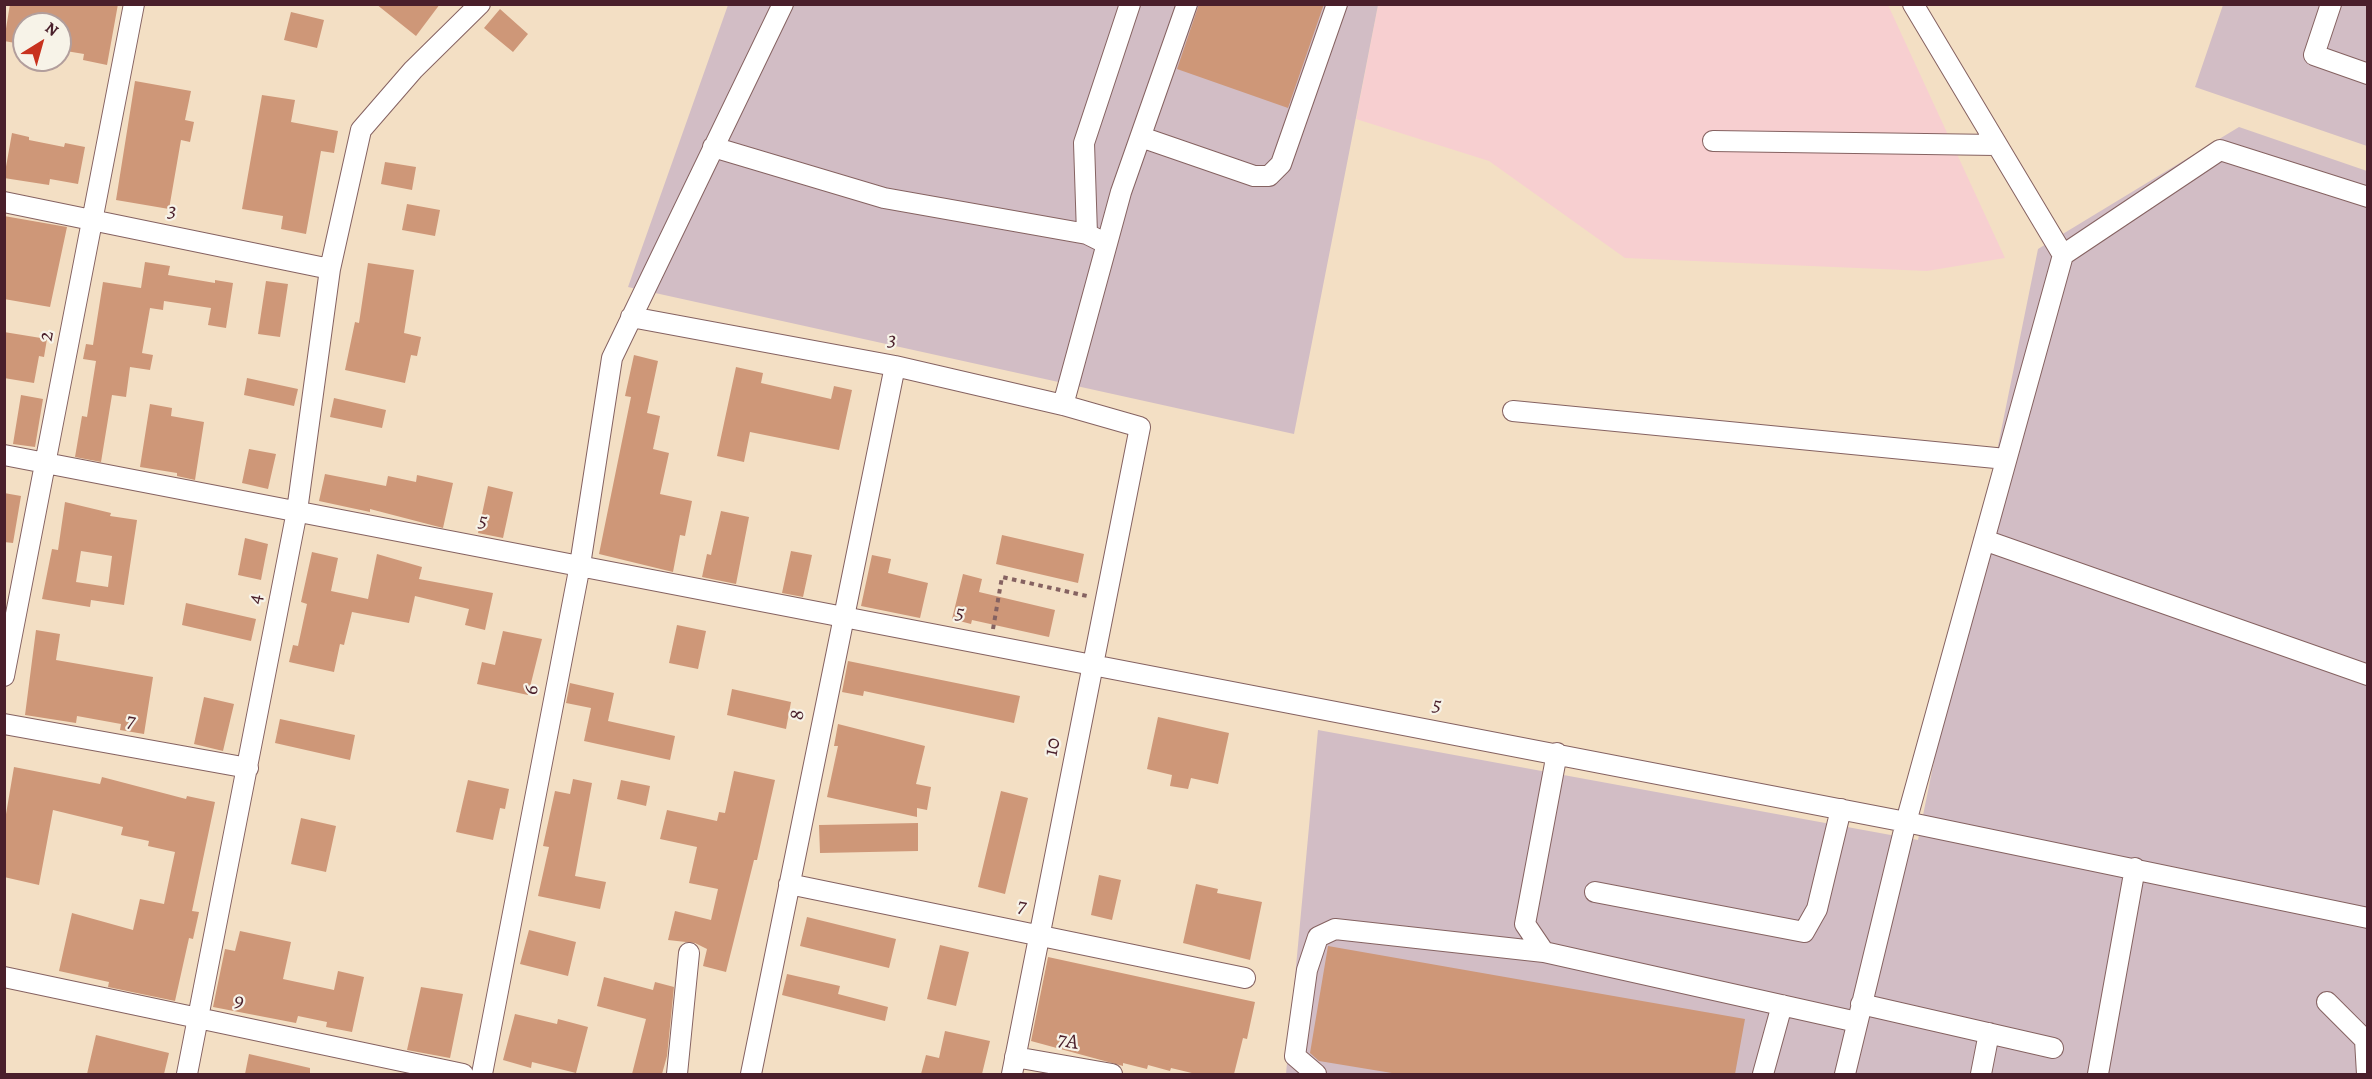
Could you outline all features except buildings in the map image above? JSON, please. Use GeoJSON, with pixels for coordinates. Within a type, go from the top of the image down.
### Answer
{"type":"FeatureCollection","features":[{"type":"Feature","properties":{"kind":"street","name":"2"},"geometry":{"type":"LineString","coordinates":[[4,676],[134,4]]}},
{"type":"Feature","properties":{"kind":"street","name":"4"},"geometry":{"type":"LineString","coordinates":[[188,1074],[297,511],[330,270],[361,130],[413,70],[480,4]]}},
{"type":"Feature","properties":{"kind":"street","name":"6"},"geometry":{"type":"LineString","coordinates":[[482,1074],[580,566],[612,358],[783,4]]}},
{"type":"Feature","properties":{"kind":"street"},"geometry":{"type":"LineString","coordinates":[[1087,234],[1084,143],[1130,4]]}},
{"type":"Feature","properties":{"kind":"street"},"geometry":{"type":"LineString","coordinates":[[1063,405],[1107,243],[1187,4]]}},
{"type":"Feature","properties":{"kind":"street"},"geometry":{"type":"LineString","coordinates":[[1141,137],[1254,176],[1269,176],[1281,164],[1337,4]]}},
{"type":"Feature","properties":{"kind":"street"},"geometry":{"type":"LineString","coordinates":[[1913,4],[2063,255]]}},
{"type":"Feature","properties":{"kind":"street"},"geometry":{"type":"LineString","coordinates":[[2331,4],[2314,55],[2367,74]]}},
{"type":"Feature","properties":{"kind":"street"},"geometry":{"type":"LineString","coordinates":[[1713,141],[1996,146]]}},
{"type":"Feature","properties":{"kind":"street"},"geometry":{"type":"LineString","coordinates":[[713,147],[884,198],[1087,234],[1107,243]]}},
{"type":"Feature","properties":{"kind":"street"},"geometry":{"type":"LineString","coordinates":[[1845,1074],[1906,822],[2063,255],[2220,150],[2367,197]]}},
{"type":"Feature","properties":{"kind":"street","name":"3"},"geometry":{"type":"LineString","coordinates":[[4,202],[330,270]]}},
{"type":"Feature","properties":{"kind":"street","name":"3"},"geometry":{"type":"LineString","coordinates":[[631,317],[896,366],[1063,405],[1140,428]]}},
{"type":"Feature","properties":{"kind":"street","name":"8"},"geometry":{"type":"LineString","coordinates":[[751,1074],[896,366]]}},
{"type":"Feature","properties":{"kind":"street"},"geometry":{"type":"LineString","coordinates":[[1513,411],[2006,459]]}},
{"type":"Feature","properties":{"kind":"street","name":"10"},"geometry":{"type":"LineString","coordinates":[[1014,1066],[1140,428]]}},
{"type":"Feature","properties":{"kind":"street","name":"5"},"geometry":{"type":"LineString","coordinates":[[4,455],[1557,753],[2135,868],[2367,918]]}},
{"type":"Feature","properties":{"kind":"street"},"geometry":{"type":"LineString","coordinates":[[1984,540],[2367,675]]}},
{"type":"Feature","properties":{"kind":"street","name":"7"},"geometry":{"type":"LineString","coordinates":[[4,724],[248,768]]}},
{"type":"Feature","properties":{"kind":"street"},"geometry":{"type":"LineString","coordinates":[[1544,952],[1525,924],[1557,753]]}},
{"type":"Feature","properties":{"kind":"street"},"geometry":{"type":"LineString","coordinates":[[1595,892],[1804,932],[1817,909],[1841,809]]}},
{"type":"Feature","properties":{"kind":"street"},"geometry":{"type":"LineString","coordinates":[[2098,1074],[2135,868]]}},
{"type":"Feature","properties":{"kind":"street","name":"7"},"geometry":{"type":"LineString","coordinates":[[789,884],[1245,978]]}},
{"type":"Feature","properties":{"kind":"street"},"geometry":{"type":"LineString","coordinates":[[1316,1074],[1296,1056],[1307,970],[1318,937],[1335,929],[1544,952],[1782,1005],[1859,1013],[1989,1033],[2053,1048]]}},
{"type":"Feature","properties":{"kind":"street"},"geometry":{"type":"LineString","coordinates":[[677,1074],[689,953]]}},
{"type":"Feature","properties":{"kind":"street","name":"9"},"geometry":{"type":"LineString","coordinates":[[4,977],[463,1074]]}},
{"type":"Feature","properties":{"kind":"street"},"geometry":{"type":"LineString","coordinates":[[2327,1002],[2365,1040],[2367,1074]]}},
{"type":"Feature","properties":{"kind":"street"},"geometry":{"type":"LineString","coordinates":[[1763,1074],[1782,1005]]}},
{"type":"Feature","properties":{"kind":"street"},"geometry":{"type":"LineString","coordinates":[[1981,1074],[1989,1033]]}},
{"type":"Feature","properties":{"kind":"street","name":"7A"},"geometry":{"type":"LineString","coordinates":[[1014,1066],[1112,1074]]}},
{"type":"Feature","properties":{"kind":"path"},"geometry":{"type":"LineString","coordinates":[[990,644],[1002,577],[1106,600]]}},
{"type":"Feature","properties":{"kind":"shaded area"},"geometry":{"type":"Polygon","coordinates":[[[728,5],[1378,5],[1294,434],[628,287],[728,5]]]}},
{"type":"Feature","properties":{"kind":"shaded area"},"geometry":{"type":"Polygon","coordinates":[[[1378,5],[1888,5],[2005,258],[1927,271],[1625,258],[1489,161],[1356,119],[1378,5]]]}},
{"type":"Feature","properties":{"kind":"shaded area"},"geometry":{"type":"Polygon","coordinates":[[[2223,5],[2367,5],[2367,146],[2195,87],[2223,5]]]}},
{"type":"Feature","properties":{"kind":"shaded area"},"geometry":{"type":"Polygon","coordinates":[[[2239,127],[2367,171],[2367,1074],[1286,1074],[1318,730],[1918,840],[2038,249],[2239,127]]]}}]}
